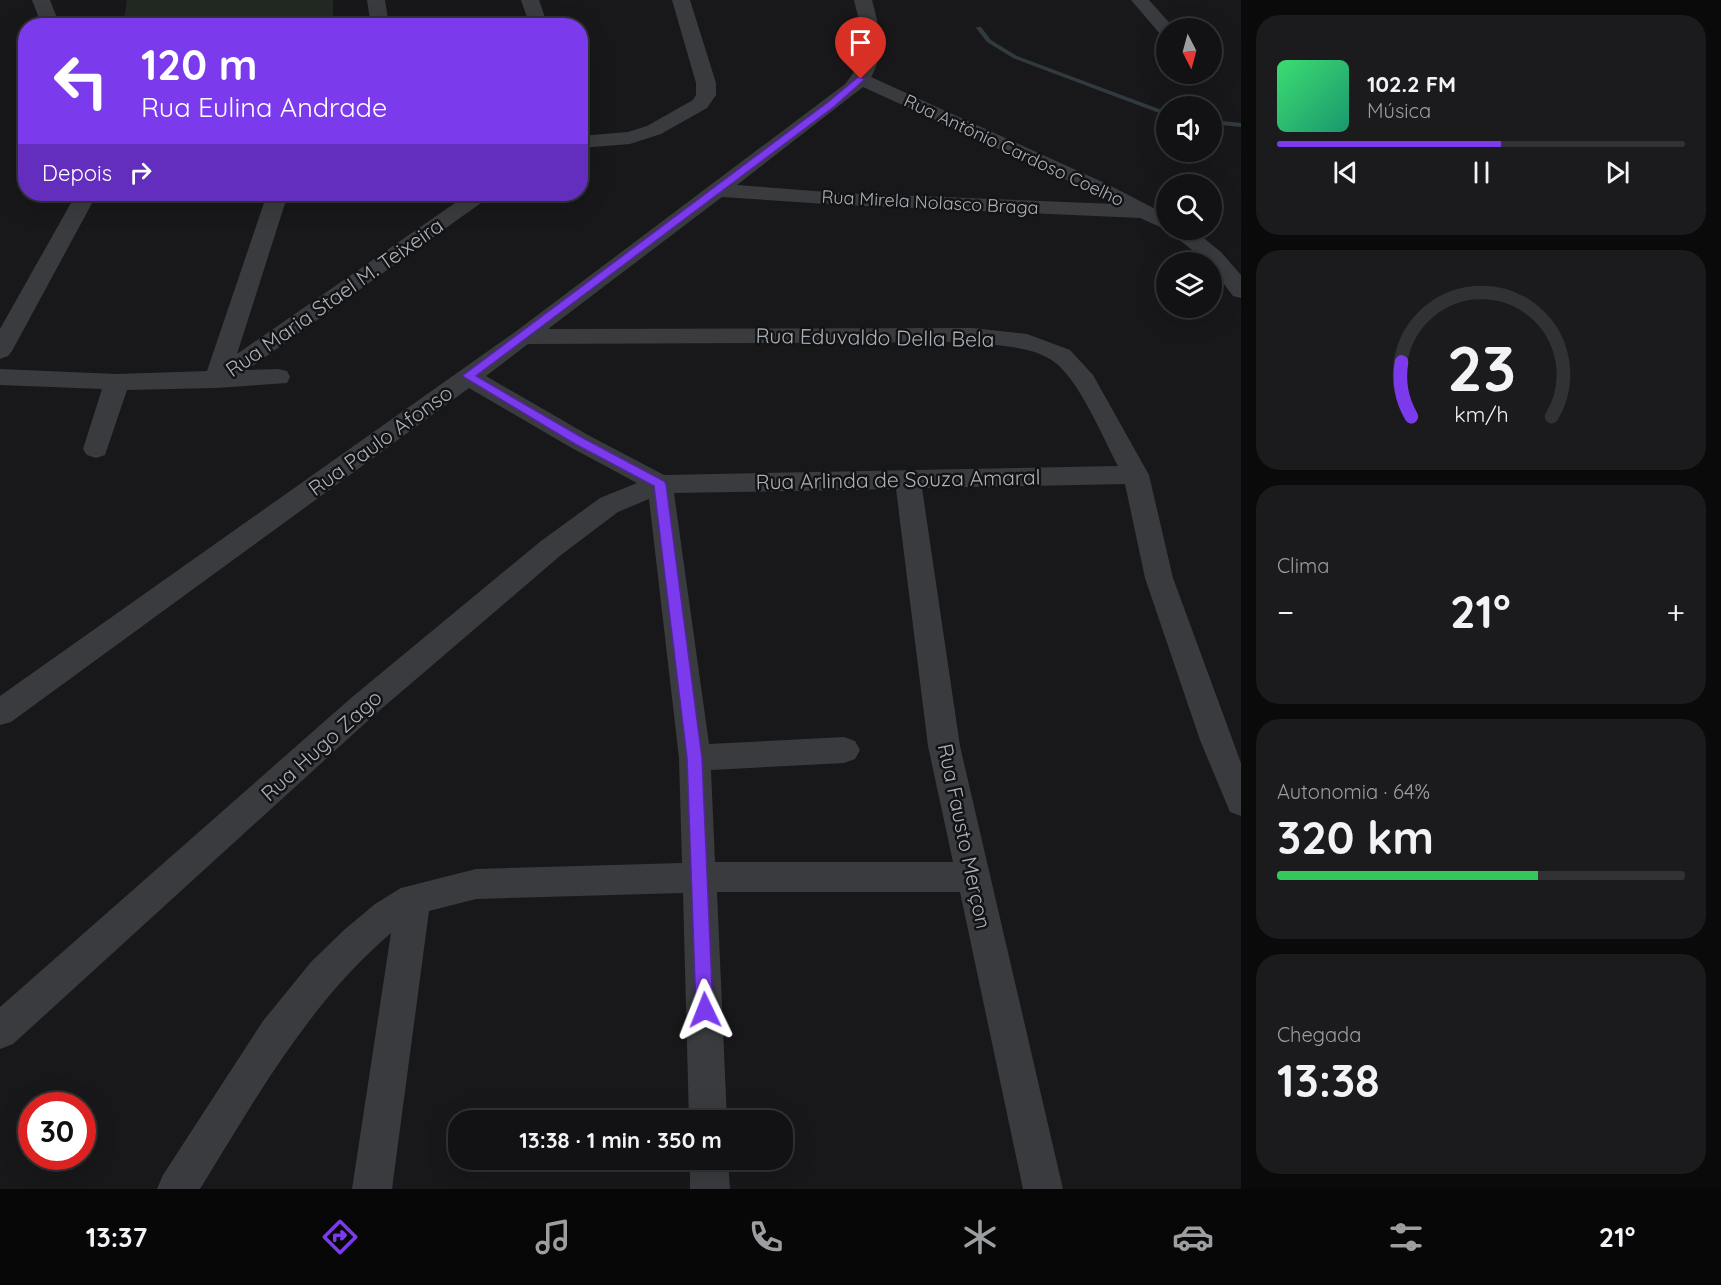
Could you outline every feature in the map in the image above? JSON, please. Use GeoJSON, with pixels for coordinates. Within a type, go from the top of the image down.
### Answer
{"type":"FeatureCollection","features":[{"type":"Feature","properties":{"kind":"street"},"geometry":{"type":"LineString","coordinates":[[41,0],[48,18]]}},
{"type":"Feature","properties":{"kind":"street"},"geometry":{"type":"LineString","coordinates":[[375,0],[378,18]]}},
{"type":"Feature","properties":{"kind":"street"},"geometry":{"type":"LineString","coordinates":[[530,0],[536,18]]}},
{"type":"Feature","properties":{"kind":"street"},"geometry":{"type":"LineString","coordinates":[[588,141],[630,138],[668,123],[700,104],[706,95],[706,83],[681,0]]}},
{"type":"Feature","properties":{"kind":"street","name":"Rua Paulo Afonso"},"geometry":{"type":"LineString","coordinates":[[0,713],[523,337],[831,104],[861,79],[871,62],[873,49],[863,0]]}},
{"type":"Feature","properties":{"kind":"street"},"geometry":{"type":"LineString","coordinates":[[1140,0],[1156,18]]}},
{"type":"Feature","properties":{"kind":"street","name":"Rua Antônio Cardoso Coelho"},"geometry":{"type":"LineString","coordinates":[[861,79],[1102,189],[1156,218]]}},
{"type":"Feature","properties":{"kind":"street","name":"Rua Mirela Nolasco Braga"},"geometry":{"type":"LineString","coordinates":[[716,190],[853,200],[1145,212]]}},
{"type":"Feature","properties":{"kind":"street"},"geometry":{"type":"LineString","coordinates":[[0,351],[82,201]]}},
{"type":"Feature","properties":{"kind":"street"},"geometry":{"type":"LineString","coordinates":[[216,380],[275,201]]}},
{"type":"Feature","properties":{"kind":"street","name":"Rua Maria Stael M. Teixeira"},"geometry":{"type":"LineString","coordinates":[[216,380],[471,201]]}},
{"type":"Feature","properties":{"kind":"street"},"geometry":{"type":"LineString","coordinates":[[1196,240],[1218,260],[1241,291]]}},
{"type":"Feature","properties":{"kind":"street","name":"Rua Eduvaldo Della Bela"},"geometry":{"type":"LineString","coordinates":[[523,337],[973,335],[1027,342],[1061,355],[1081,375],[1136,476],[1159,578],[1216,740],[1241,802]]}},
{"type":"Feature","properties":{"kind":"street"},"geometry":{"type":"LineString","coordinates":[[0,377],[117,382],[278,376]]}},
{"type":"Feature","properties":{"kind":"street"},"geometry":{"type":"LineString","coordinates":[[468,376],[579,441],[660,484],[695,758],[708,1110]]}},
{"type":"Feature","properties":{"kind":"street"},"geometry":{"type":"LineString","coordinates":[[96,449],[117,382]]}},
{"type":"Feature","properties":{"kind":"street","name":"Rua Arlinda de Souza Amaral"},"geometry":{"type":"LineString","coordinates":[[660,484],[1136,476]]}},
{"type":"Feature","properties":{"kind":"street","name":"Rua Fausto Merçon"},"geometry":{"type":"LineString","coordinates":[[908,480],[944,746],[1043,1189]]}},
{"type":"Feature","properties":{"kind":"street","name":"Rua Hugo Zago"},"geometry":{"type":"LineString","coordinates":[[0,1031],[363,707],[551,548],[609,505],[660,484]]}},
{"type":"Feature","properties":{"kind":"street"},"geometry":{"type":"LineString","coordinates":[[695,758],[844,750]]}},
{"type":"Feature","properties":{"kind":"street"},"geometry":{"type":"LineString","coordinates":[[177,1189],[276,1034],[324,974],[356,941],[387,915],[413,899],[476,884],[701,877],[973,877]]}},
{"type":"Feature","properties":{"kind":"street"},"geometry":{"type":"LineString","coordinates":[[372,1189],[413,899]]}},
{"type":"Feature","properties":{"kind":"street"},"geometry":{"type":"LineString","coordinates":[[709,1170],[710,1189]]}},
{"type":"Feature","properties":{"kind":"shaded area"},"geometry":{"type":"Polygon","coordinates":[[[127,0],[333,0],[333,18],[124,18],[127,0]]]}},
{"type":"Feature","properties":{"kind":"waterway"},"geometry":{"type":"LineString","coordinates":[[979,28],[989,41],[1015,57],[1156,110]]}},
{"type":"Feature","properties":{"kind":"waterway"},"geometry":{"type":"LineString","coordinates":[[1222,123],[1241,125]]}},
{"type":"Feature","properties":{"kind":"route"},"geometry":{"type":"LineString","coordinates":[[705,1010],[695,758],[660,484],[579,441],[468,376],[523,337],[861,79]]}}]}
